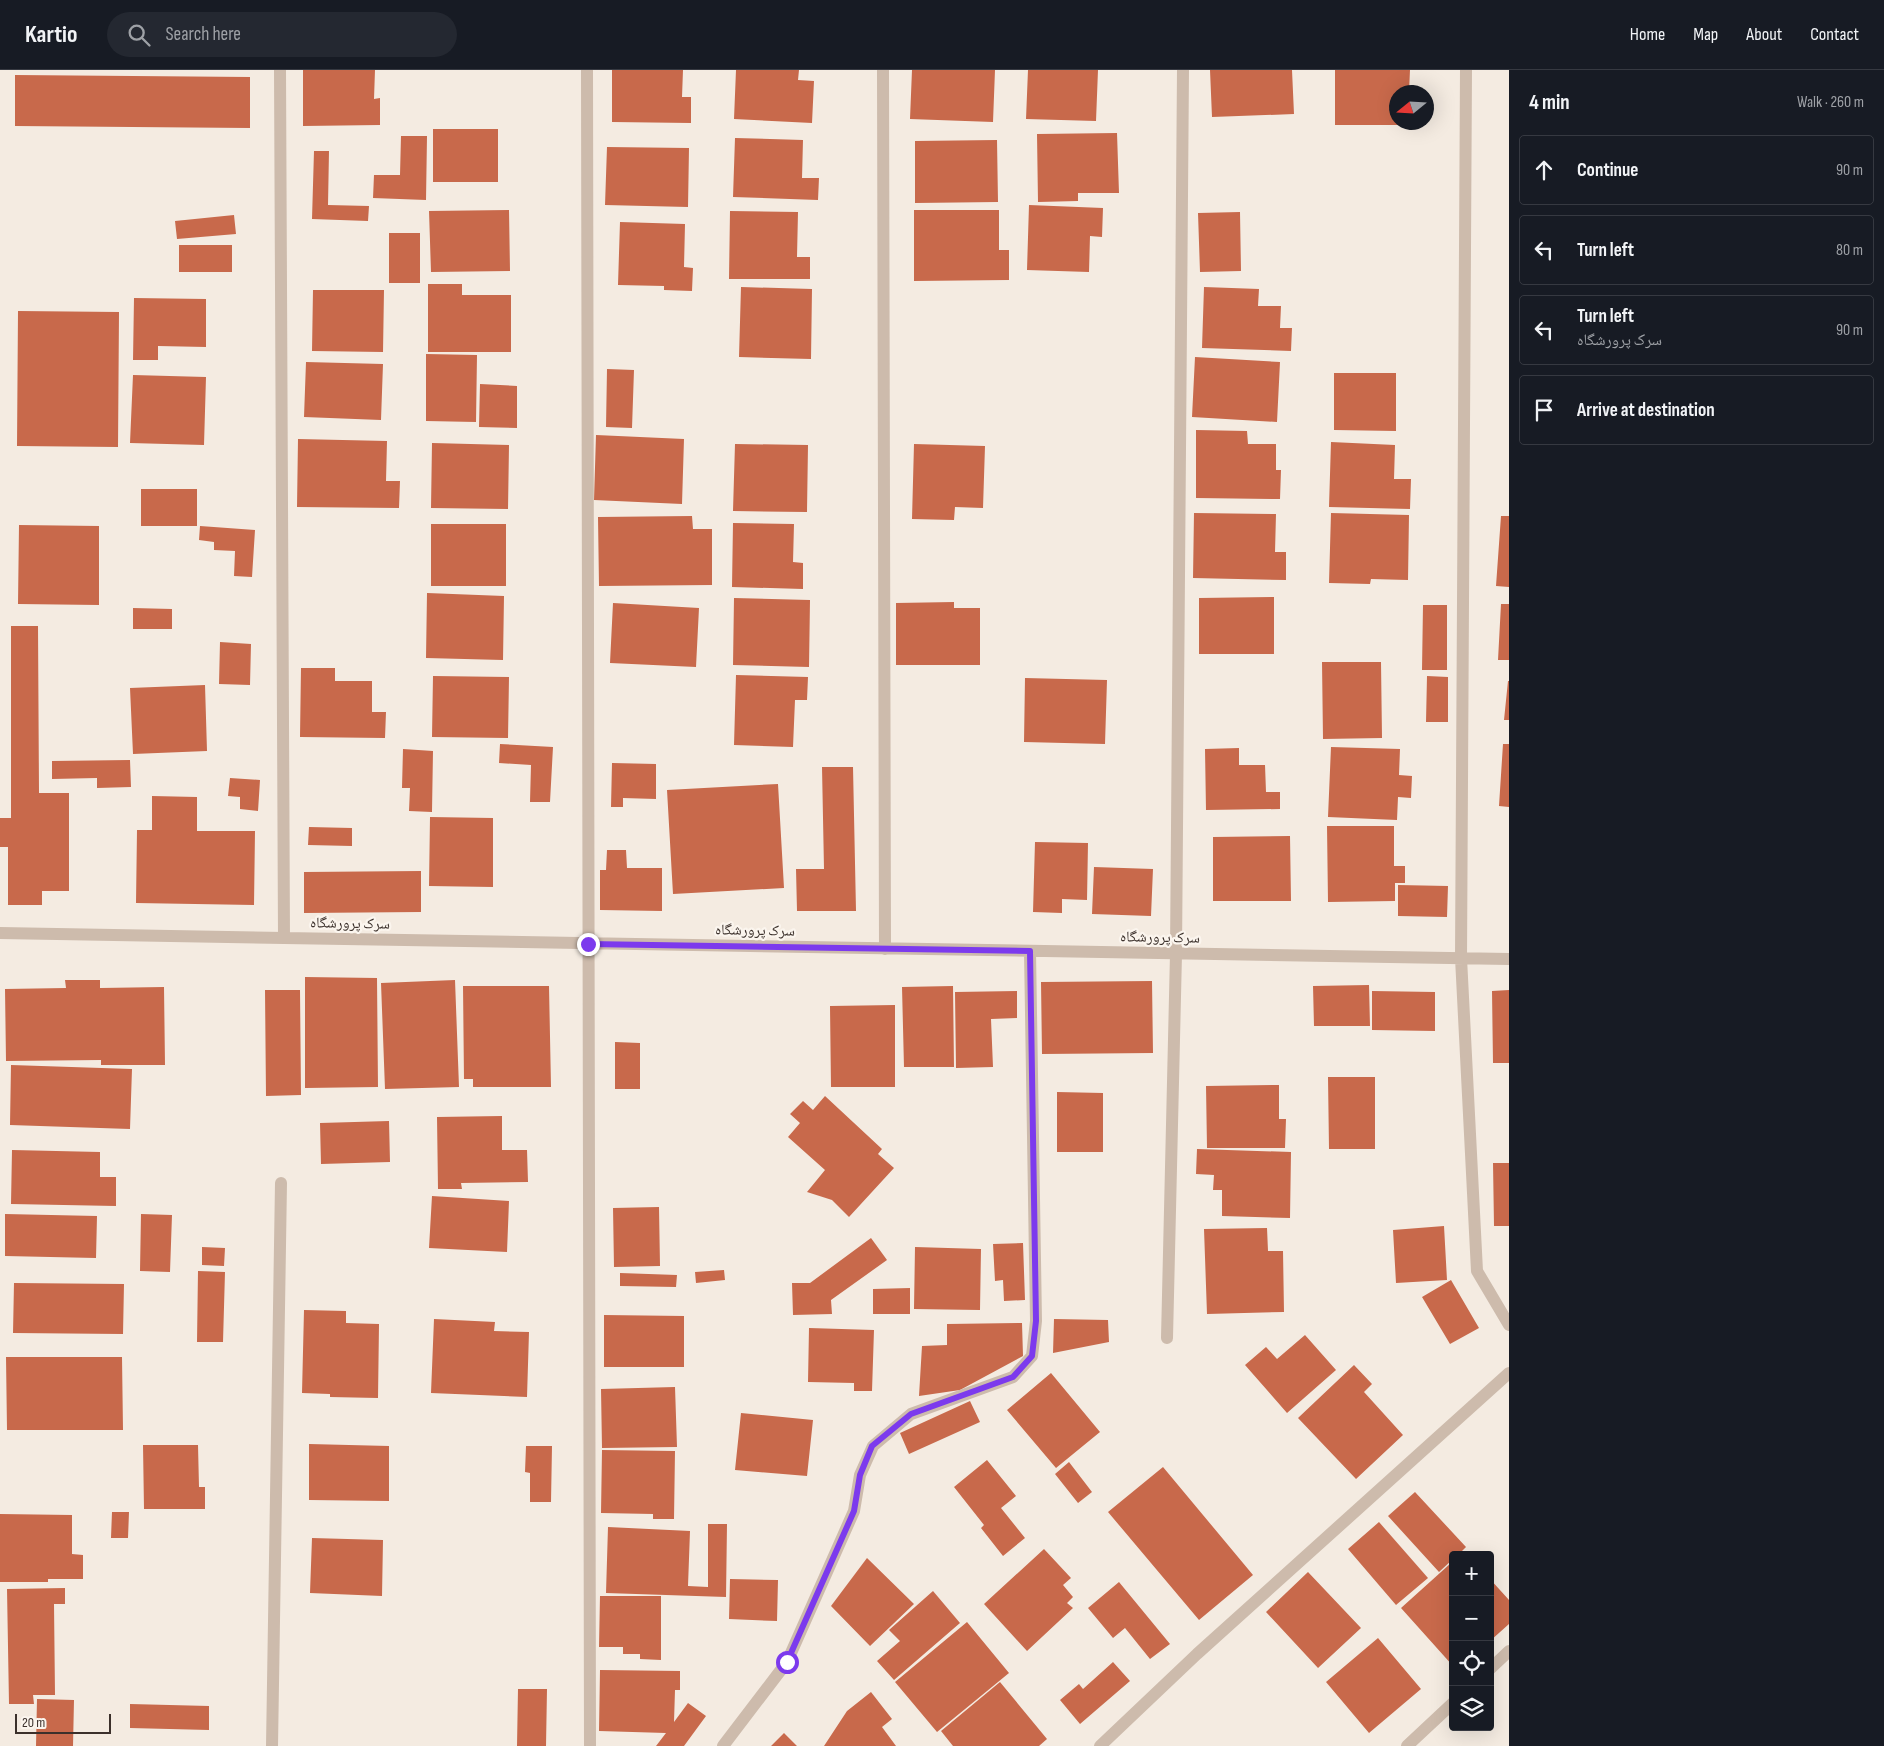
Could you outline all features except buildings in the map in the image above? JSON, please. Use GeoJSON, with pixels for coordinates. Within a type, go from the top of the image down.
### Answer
{"type":"FeatureCollection","features":[{"type":"Feature","properties":{"kind":"street"},"geometry":{"type":"LineString","coordinates":[[280,70],[284,938]]}},
{"type":"Feature","properties":{"kind":"street"},"geometry":{"type":"LineString","coordinates":[[587,70],[590,1746]]}},
{"type":"Feature","properties":{"kind":"street"},"geometry":{"type":"LineString","coordinates":[[884,70],[885,949]]}},
{"type":"Feature","properties":{"kind":"street"},"geometry":{"type":"LineString","coordinates":[[1167,1338],[1176,954],[1183,70]]}},
{"type":"Feature","properties":{"kind":"street"},"geometry":{"type":"LineString","coordinates":[[1466,70],[1461,958],[1477,1271],[1509,1325]]}},
{"type":"Feature","properties":{"kind":"street","name":"سرک پرورشگاه"},"geometry":{"type":"LineString","coordinates":[[0,933],[1509,959]]}},
{"type":"Feature","properties":{"kind":"street"},"geometry":{"type":"LineString","coordinates":[[723,1746],[787,1662],[854,1511],[860,1475],[872,1446],[911,1414],[1013,1377],[1032,1356],[1036,1321],[1030,951]]}},
{"type":"Feature","properties":{"kind":"street"},"geometry":{"type":"LineString","coordinates":[[272,1746],[281,1183]]}},
{"type":"Feature","properties":{"kind":"street"},"geometry":{"type":"LineString","coordinates":[[1100,1746],[1197,1654],[1509,1373]]}},
{"type":"Feature","properties":{"kind":"street"},"geometry":{"type":"LineString","coordinates":[[1494,1665],[1509,1651]]}},
{"type":"Feature","properties":{"kind":"street"},"geometry":{"type":"LineString","coordinates":[[1407,1746],[1449,1707]]}},
{"type":"Feature","properties":{"kind":"route"},"geometry":{"type":"LineString","coordinates":[[588,944],[1030,951],[1036,1321],[1032,1356],[1013,1377],[911,1414],[872,1446],[860,1475],[854,1511],[787,1662]]}}]}
